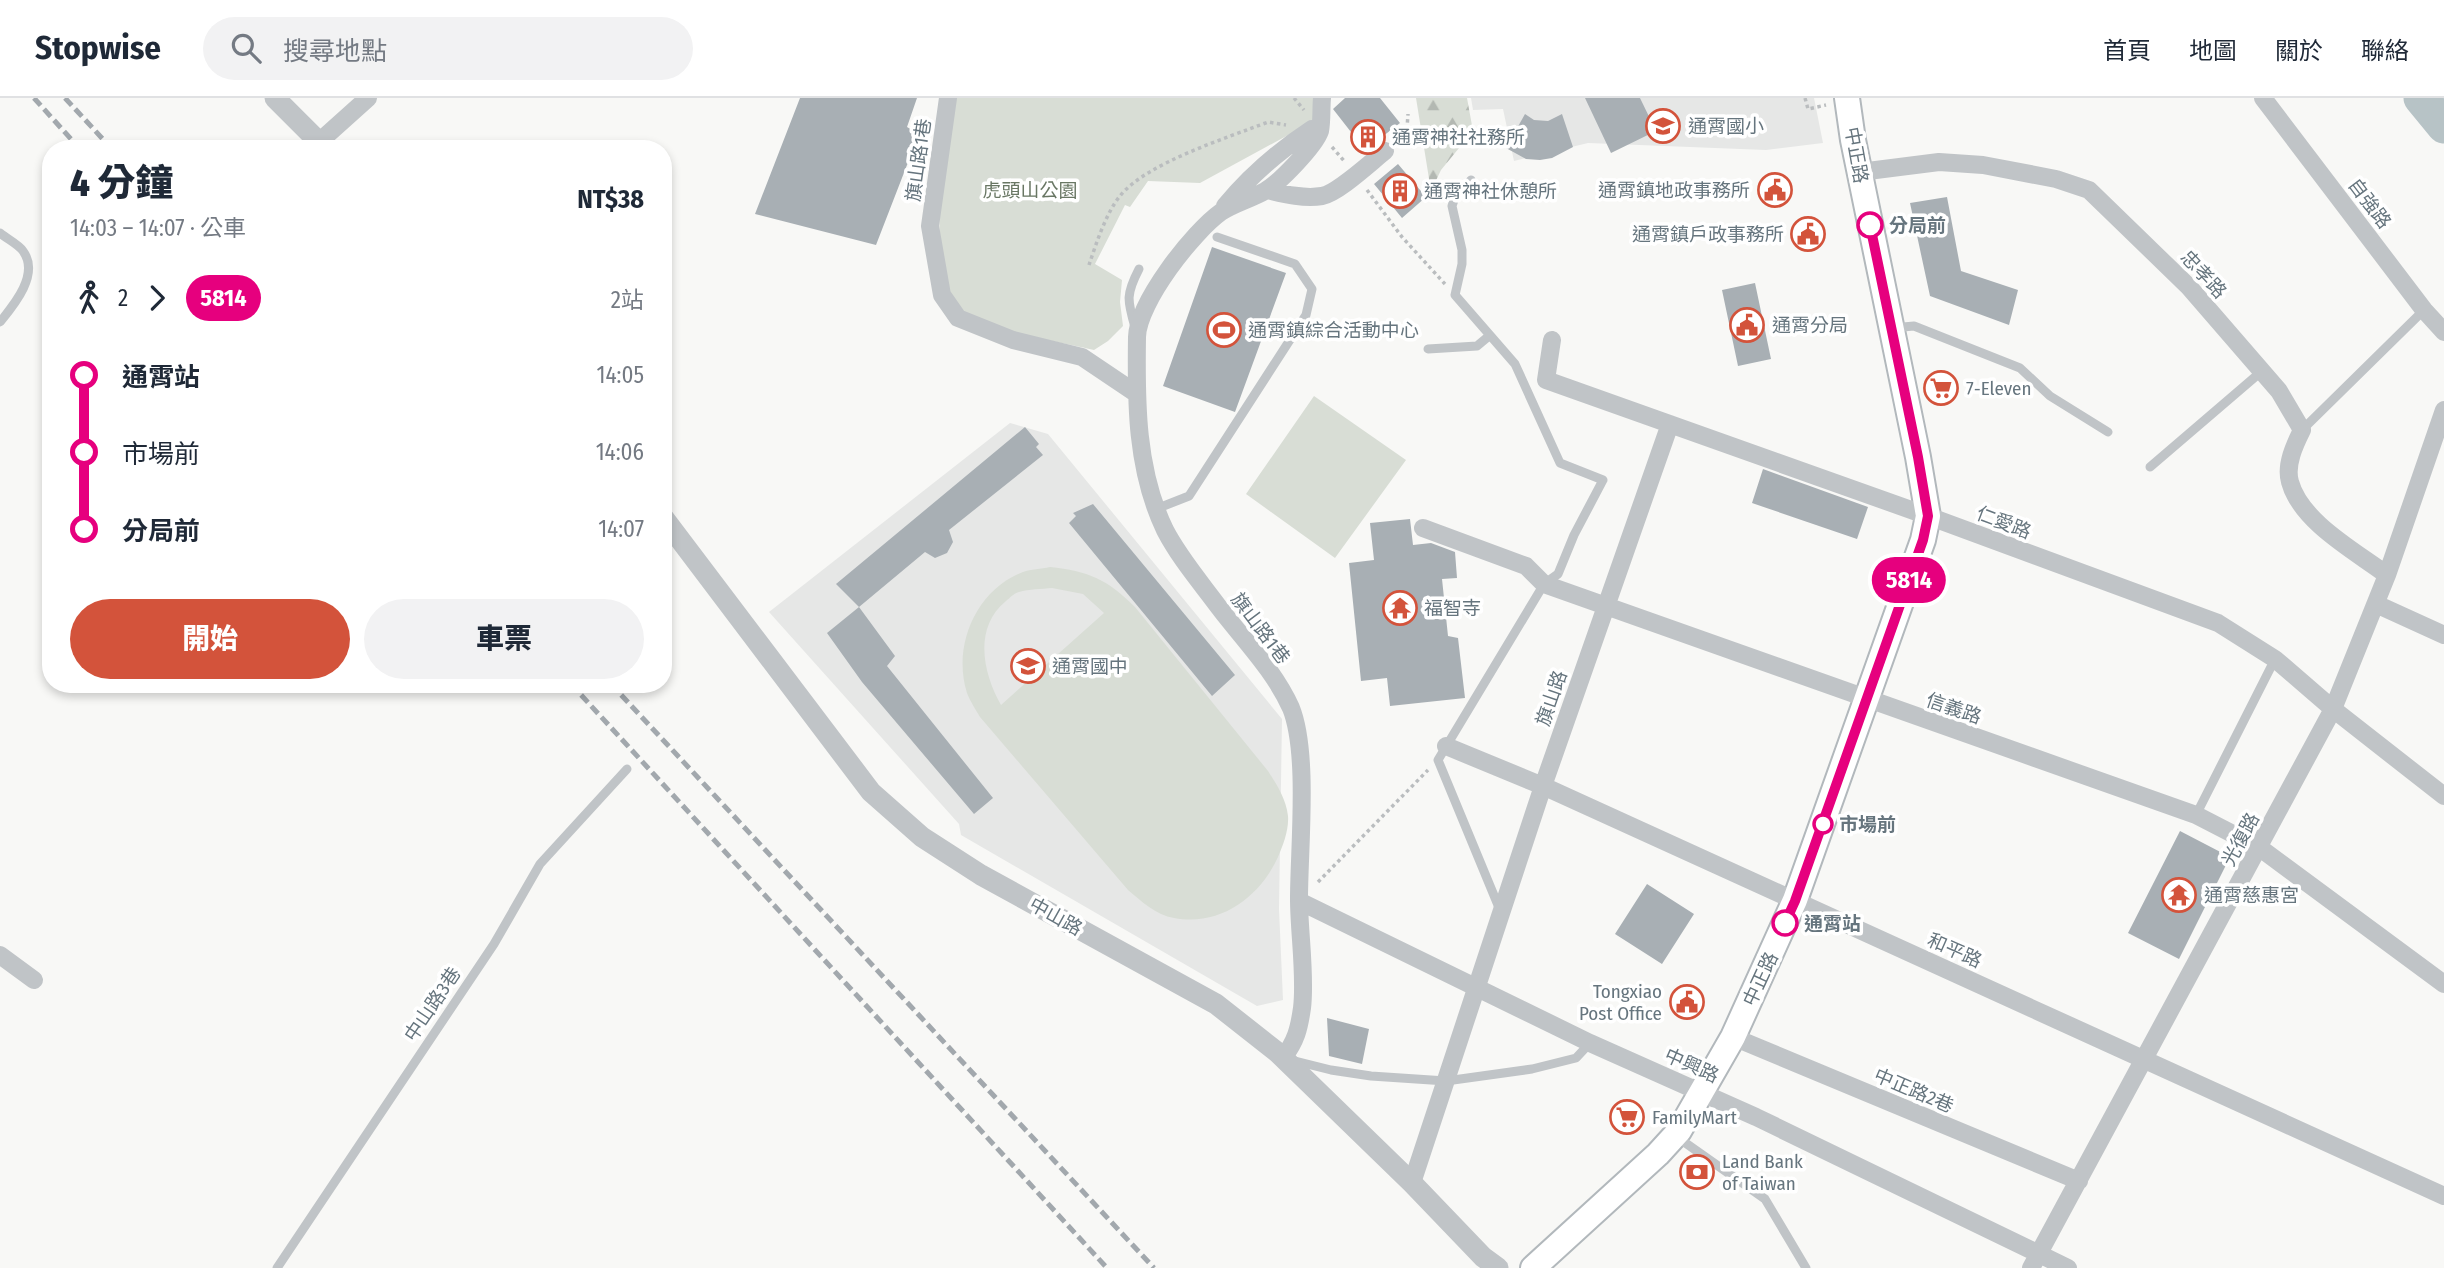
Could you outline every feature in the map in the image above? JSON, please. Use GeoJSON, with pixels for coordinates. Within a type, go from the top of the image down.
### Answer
{"type":"FeatureCollection","features":[{"type":"Feature","properties":{"kind":"main road","name":"中正路"},"geometry":{"type":"LineString","coordinates":[[1533,1268],[1675,1136],[1733,1037],[1795,901],[1923,540],[1928,516],[1853,140],[1851,102]]}},
{"type":"Feature","properties":{"kind":"street"},"geometry":{"type":"LineString","coordinates":[[275,98],[318,140]]}},
{"type":"Feature","properties":{"kind":"street"},"geometry":{"type":"LineString","coordinates":[[328,140],[368,98]]}},
{"type":"Feature","properties":{"kind":"street","name":"旗山路1巷"},"geometry":{"type":"LineString","coordinates":[[948,98],[930,226],[942,295],[958,318],[1013,340],[1082,357],[1137,394]]}},
{"type":"Feature","properties":{"kind":"street"},"geometry":{"type":"LineString","coordinates":[[1218,214],[1242,185],[1316,130],[1322,98]]}},
{"type":"Feature","properties":{"kind":"street","name":"自強路"},"geometry":{"type":"LineString","coordinates":[[2271,101],[2424,310],[2444,332]]}},
{"type":"Feature","properties":{"kind":"street","name":"旗山路1巷"},"geometry":{"type":"LineString","coordinates":[[1283,1058],[1296,1042],[1302,1006],[1300,776],[1298,742],[1292,711],[1279,686],[1175,548],[1156,509],[1143,464],[1137,394],[1137,332],[1150,298],[1174,261],[1218,214],[1267,190],[1310,149],[1316,130]]}},
{"type":"Feature","properties":{"kind":"street"},"geometry":{"type":"LineString","coordinates":[[1267,190],[1294,196],[1323,196],[1355,175],[1385,150]]}},
{"type":"Feature","properties":{"kind":"street","name":"忠孝路"},"geometry":{"type":"LineString","coordinates":[[1860,172],[1939,162],[1983,165],[2056,179],[2089,190],[2189,287],[2279,391],[2302,430]]}},
{"type":"Feature","properties":{"kind":"street","name":"仁愛路"},"geometry":{"type":"LineString","coordinates":[[1552,340],[1546,380],[2218,623],[2275,659],[2333,709],[2444,796]]}},
{"type":"Feature","properties":{"kind":"street","name":"光復路"},"geometry":{"type":"LineString","coordinates":[[2035,1261],[2333,709],[2387,575],[2444,410]]}},
{"type":"Feature","properties":{"kind":"street","name":"旗山路"},"geometry":{"type":"LineString","coordinates":[[1412,1183],[1543,786],[1670,424]]}},
{"type":"Feature","properties":{"kind":"street"},"geometry":{"type":"LineString","coordinates":[[2302,430],[2293,450],[2289,480],[2303,509],[2321,526],[2387,575]]}},
{"type":"Feature","properties":{"kind":"street","name":"信義路"},"geometry":{"type":"LineString","coordinates":[[1423,528],[1526,566],[1544,584],[1605,607],[2196,816],[2260,848],[2444,984]]}},
{"type":"Feature","properties":{"kind":"street","name":"中山路"},"geometry":{"type":"LineString","coordinates":[[672,529],[872,792],[922,838],[981,875],[1216,1004],[1283,1058],[1498,1268]]}},
{"type":"Feature","properties":{"kind":"street"},"geometry":{"type":"LineString","coordinates":[[2376,604],[2444,635]]}},
{"type":"Feature","properties":{"kind":"street","name":"和平路"},"geometry":{"type":"LineString","coordinates":[[1442,753],[1543,786],[2444,1196]]}},
{"type":"Feature","properties":{"kind":"street","name":"中興路"},"geometry":{"type":"LineString","coordinates":[[1299,901],[1590,1043],[1702,1092],[2035,1261],[2068,1268]]}},
{"type":"Feature","properties":{"kind":"street"},"geometry":{"type":"LineString","coordinates":[[0,956],[34,980]]}},
{"type":"Feature","properties":{"kind":"street","name":"中正路2巷"},"geometry":{"type":"LineString","coordinates":[[1733,1037],[2079,1181]]}},
{"type":"Feature","properties":{"kind":"lane"},"geometry":{"type":"LineString","coordinates":[[1471,180],[1452,206],[1462,250],[1462,264],[1455,295],[1515,364],[1560,463],[1603,480],[1574,535],[1558,574],[1544,584],[1442,753],[1501,912]]}},
{"type":"Feature","properties":{"kind":"lane"},"geometry":{"type":"LineString","coordinates":[[0,233],[22,250],[27,260],[27,280],[20,297],[0,322]]}},
{"type":"Feature","properties":{"kind":"lane"},"geometry":{"type":"LineString","coordinates":[[1156,509],[1189,496],[1306,315],[1312,289],[1295,264],[1217,237]]}},
{"type":"Feature","properties":{"kind":"lane"},"geometry":{"type":"LineString","coordinates":[[1137,332],[1127,301],[1130,285],[1139,269]]}},
{"type":"Feature","properties":{"kind":"lane"},"geometry":{"type":"LineString","coordinates":[[2302,430],[2424,310]]}},
{"type":"Feature","properties":{"kind":"lane"},"geometry":{"type":"LineString","coordinates":[[1890,329],[1914,326],[2020,368],[2050,396],[2108,432]]}},
{"type":"Feature","properties":{"kind":"lane"},"geometry":{"type":"LineString","coordinates":[[1428,349],[1477,346],[1489,336]]}},
{"type":"Feature","properties":{"kind":"lane"},"geometry":{"type":"LineString","coordinates":[[2150,467],[2262,371]]}},
{"type":"Feature","properties":{"kind":"lane"},"geometry":{"type":"LineString","coordinates":[[2196,816],[2275,659]]}},
{"type":"Feature","properties":{"kind":"lane","name":"中山路3巷"},"geometry":{"type":"LineString","coordinates":[[277,1268],[494,943],[540,864],[627,769]]}},
{"type":"Feature","properties":{"kind":"lane"},"geometry":{"type":"LineString","coordinates":[[1283,1058],[1331,1070],[1371,1076],[1446,1081],[1532,1069],[1576,1058],[1590,1043]]}},
{"type":"Feature","properties":{"kind":"lane"},"geometry":{"type":"LineString","coordinates":[[1675,1136],[1765,1199],[1805,1268]]}},
{"type":"Feature","properties":{"kind":"path"},"geometry":{"type":"LineString","coordinates":[[1805,98],[1808,109]]}},
{"type":"Feature","properties":{"kind":"path"},"geometry":{"type":"LineString","coordinates":[[1385,150],[1407,128],[1408,114]]}},
{"type":"Feature","properties":{"kind":"path"},"geometry":{"type":"LineString","coordinates":[[1089,265],[1097,240],[1119,197],[1142,175],[1268,122],[1316,130]]}},
{"type":"Feature","properties":{"kind":"path"},"geometry":{"type":"LineString","coordinates":[[1371,195],[1402,237],[1455,295]]}},
{"type":"Feature","properties":{"kind":"path"},"geometry":{"type":"LineString","coordinates":[[1299,901],[1442,753]]}},
{"type":"Feature","properties":{"kind":"shaded area","name":"通霄國小"},"geometry":{"type":"Polygon","coordinates":[[[1471,98],[1814,98],[1823,143],[1766,150],[1588,143],[1514,161],[1503,109],[1473,110],[1471,98]]]}},
{"type":"Feature","properties":{"kind":"shaded area","name":"通霄國中"},"geometry":{"type":"Polygon","coordinates":[[[1010,423],[1048,434],[1282,719],[1279,909],[1283,1000],[1257,1006],[961,835],[959,824],[769,612],[1010,423]]]}},
{"type":"Feature","properties":{"kind":"green space","name":"虎頭山公園"},"geometry":{"type":"Polygon","coordinates":[[[951,98],[1313,98],[1313,131],[1290,134],[1200,183],[1148,181],[1130,207],[1125,205],[1095,264],[1122,280],[1120,302],[1123,326],[1094,350],[987,324],[962,311],[950,294],[943,269],[940,209],[951,98]]]}},
{"type":"Feature","properties":{"kind":"green space"},"geometry":{"type":"Polygon","coordinates":[[[1416,98],[1467,98],[1473,131],[1441,170],[1431,191],[1416,98]]]}},
{"type":"Feature","properties":{"kind":"green space"},"geometry":{"type":"Polygon","coordinates":[[[1314,396],[1406,460],[1335,558],[1246,494],[1314,396]]]}},
{"type":"Feature","properties":{"kind":"green space"},"geometry":{"type":"Polygon","coordinates":[[[1050,567],[1096,578],[1135,607],[1268,771],[1278,787],[1288,816],[1284,842],[1261,885],[1237,906],[1207,918],[1191,920],[1167,916],[1144,903],[1128,890],[980,717],[971,702],[963,675],[963,657],[972,622],[981,606],[1006,580],[1026,571],[1050,567]],[[1052,588],[1023,591],[1014,594],[996,612],[985,637],[984,651],[990,679],[1001,705],[1104,613],[1083,594],[1052,588]]]}},
{"type":"Feature","properties":{"kind":"building"},"geometry":{"type":"Polygon","coordinates":[[[800,98],[917,98],[907,127],[919,134],[876,245],[755,214],[800,98]]]}},
{"type":"Feature","properties":{"kind":"building","name":"通霄神社社務所"},"geometry":{"type":"Polygon","coordinates":[[[1345,98],[1380,98],[1400,123],[1365,150],[1333,109],[1345,98]]]}},
{"type":"Feature","properties":{"kind":"building"},"geometry":{"type":"Polygon","coordinates":[[[1585,98],[1640,98],[1656,131],[1611,153],[1585,98]]]}},
{"type":"Feature","properties":{"kind":"building"},"geometry":{"type":"Polygon","coordinates":[[[1525,114],[1534,120],[1548,121],[1562,114],[1573,147],[1552,158],[1540,160],[1526,159],[1506,148],[1525,114]]]}},
{"type":"Feature","properties":{"kind":"building","name":"通霄神社休憩所"},"geometry":{"type":"Polygon","coordinates":[[[1398,164],[1426,197],[1402,218],[1374,184],[1398,164]]]}},
{"type":"Feature","properties":{"kind":"building"},"geometry":{"type":"Polygon","coordinates":[[[1947,197],[1961,271],[2018,290],[2009,325],[1930,296],[1910,203],[1947,197]]]}},
{"type":"Feature","properties":{"kind":"building","name":"通霄鎮綜合活動中心"},"geometry":{"type":"Polygon","coordinates":[[[1212,247],[1286,273],[1235,412],[1163,386],[1212,247]]]}},
{"type":"Feature","properties":{"kind":"building","name":"通霄分局"},"geometry":{"type":"Polygon","coordinates":[[[1755,283],[1771,359],[1738,366],[1722,290],[1755,283]]]}},
{"type":"Feature","properties":{"kind":"building"},"geometry":{"type":"Polygon","coordinates":[[[1025,427],[1039,444],[1036,447],[1043,455],[949,530],[953,542],[947,553],[935,558],[925,552],[859,607],[836,584],[1025,427]]]}},
{"type":"Feature","properties":{"kind":"building"},"geometry":{"type":"Polygon","coordinates":[[[1763,469],[1868,507],[1857,539],[1752,503],[1763,469]]]}},
{"type":"Feature","properties":{"kind":"building"},"geometry":{"type":"Polygon","coordinates":[[[1093,504],[1235,675],[1212,696],[1069,523],[1076,516],[1073,513],[1093,504]]]}},
{"type":"Feature","properties":{"kind":"building","name":"福智寺"},"geometry":{"type":"Polygon","coordinates":[[[1410,519],[1413,545],[1431,543],[1455,552],[1457,578],[1442,579],[1448,636],[1458,638],[1465,698],[1390,706],[1387,678],[1361,681],[1349,563],[1374,560],[1370,523],[1410,519]]]}},
{"type":"Feature","properties":{"kind":"building"},"geometry":{"type":"Polygon","coordinates":[[[859,607],[895,656],[887,666],[993,798],[974,814],[862,682],[827,633],[859,607]]]}},
{"type":"Feature","properties":{"kind":"building","name":"通霄慈惠宮"},"geometry":{"type":"Polygon","coordinates":[[[2180,831],[2230,857],[2179,959],[2128,933],[2180,831]]]}},
{"type":"Feature","properties":{"kind":"building"},"geometry":{"type":"Polygon","coordinates":[[[1647,884],[1694,914],[1662,964],[1615,934],[1647,884]]]}},
{"type":"Feature","properties":{"kind":"building"},"geometry":{"type":"Polygon","coordinates":[[[1327,1018],[1369,1029],[1362,1064],[1329,1056],[1327,1018]]]}},
{"type":"Feature","properties":{"kind":"waterway"},"geometry":{"type":"LineString","coordinates":[[2421,98],[2444,126]]}},
{"type":"Feature","properties":{"kind":"railway"},"geometry":{"type":"LineString","coordinates":[[34,98],[72,140]]}},
{"type":"Feature","properties":{"kind":"railway"},"geometry":{"type":"LineString","coordinates":[[65,98],[104,140]]}},
{"type":"Feature","properties":{"kind":"railway"},"geometry":{"type":"LineString","coordinates":[[579,693],[1107,1268]]}},
{"type":"Feature","properties":{"kind":"railway"},"geometry":{"type":"LineString","coordinates":[[619,693],[1154,1268]]}},
{"type":"Feature","properties":{"kind":"bus line","name":"5814"},"geometry":{"type":"LineString","coordinates":[[1785,923],[1876,677],[1923,540],[1928,516],[1870,225]]}},
{"type":"Feature","properties":{"kind":"place","name":"通霄國小"},"geometry":{"type":"Point","coordinates":[1663,126]}},
{"type":"Feature","properties":{"kind":"place","name":"通霄神社社務所"},"geometry":{"type":"Point","coordinates":[1368,137]}},
{"type":"Feature","properties":{"kind":"place","name":"通霄鎮地政事務所"},"geometry":{"type":"Point","coordinates":[1775,190]}},
{"type":"Feature","properties":{"kind":"place","name":"通霄神社休憩所"},"geometry":{"type":"Point","coordinates":[1400,191]}},
{"type":"Feature","properties":{"kind":"place","name":"分局前"},"geometry":{"type":"Point","coordinates":[1870,225]}},
{"type":"Feature","properties":{"kind":"place","name":"通霄鎮戶政事務所"},"geometry":{"type":"Point","coordinates":[1808,234]}},
{"type":"Feature","properties":{"kind":"place","name":"通霄分局"},"geometry":{"type":"Point","coordinates":[1747,325]}},
{"type":"Feature","properties":{"kind":"place","name":"通霄鎮綜合活動中心"},"geometry":{"type":"Point","coordinates":[1224,330]}},
{"type":"Feature","properties":{"kind":"place","name":"7-Eleven"},"geometry":{"type":"Point","coordinates":[1941,388]}},
{"type":"Feature","properties":{"kind":"place","name":"福智寺"},"geometry":{"type":"Point","coordinates":[1400,608]}},
{"type":"Feature","properties":{"kind":"place","name":"通霄國中"},"geometry":{"type":"Point","coordinates":[1028,666]}},
{"type":"Feature","properties":{"kind":"place","name":"市場前"},"geometry":{"type":"Point","coordinates":[1823,824]}},
{"type":"Feature","properties":{"kind":"place","name":"通霄慈惠宮"},"geometry":{"type":"Point","coordinates":[2179,895]}},
{"type":"Feature","properties":{"kind":"place","name":"通霄站"},"geometry":{"type":"Point","coordinates":[1785,923]}},
{"type":"Feature","properties":{"kind":"place","name":"Tongxiao Post Office"},"geometry":{"type":"Point","coordinates":[1687,1002]}},
{"type":"Feature","properties":{"kind":"place","name":"FamilyMart"},"geometry":{"type":"Point","coordinates":[1627,1117]}},
{"type":"Feature","properties":{"kind":"place","name":"Land Bank of Taiwan"},"geometry":{"type":"Point","coordinates":[1697,1172]}}]}
